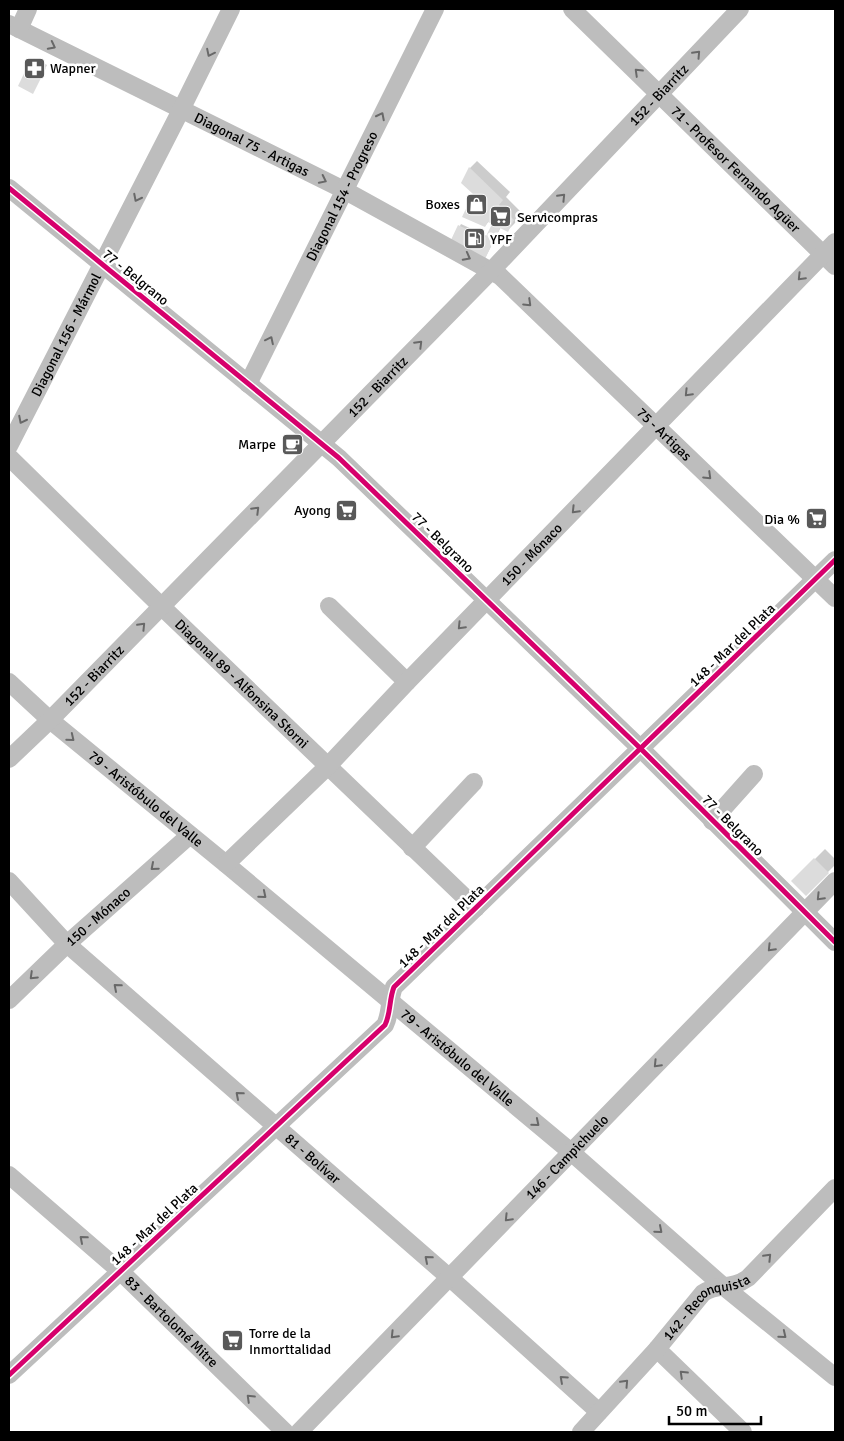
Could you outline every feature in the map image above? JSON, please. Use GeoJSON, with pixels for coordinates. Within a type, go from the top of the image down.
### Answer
{"type":"FeatureCollection","features":[{"type":"Feature","properties":{"kind":"street"},"geometry":{"type":"LineString","coordinates":[[14,26],[28,9]]}},
{"type":"Feature","properties":{"kind":"street","name":"Diagonal 156 - Mármol"},"geometry":{"type":"LineString","coordinates":[[9,446],[231,9]]}},
{"type":"Feature","properties":{"kind":"street","name":"Diagonal 154 - Progreso"},"geometry":{"type":"LineString","coordinates":[[248,384],[435,9]]}},
{"type":"Feature","properties":{"kind":"street","name":"71 - Profesor Fernando Agüer"},"geometry":{"type":"LineString","coordinates":[[572,9],[831,254]]}},
{"type":"Feature","properties":{"kind":"street","name":"152 - Biarritz"},"geometry":{"type":"LineString","coordinates":[[9,759],[50,720],[492,270],[740,9]]}},
{"type":"Feature","properties":{"kind":"street","name":"Diagonal 75 - Artigas"},"geometry":{"type":"LineString","coordinates":[[14,26],[344,190],[492,270]]}},
{"type":"Feature","properties":{"kind":"street","name":"77 - Belgrano"},"geometry":{"type":"LineString","coordinates":[[9,188],[322,443],[640,748],[835,942]]}},
{"type":"Feature","properties":{"kind":"street","name":"150 - Mónaco"},"geometry":{"type":"LineString","coordinates":[[226,864],[327,767],[656,426],[831,254]]}},
{"type":"Feature","properties":{"kind":"street","name":"75 - Artigas"},"geometry":{"type":"LineString","coordinates":[[492,270],[835,598]]}},
{"type":"Feature","properties":{"kind":"street","name":"Diagonal 89 - Alfonsina Storni"},"geometry":{"type":"LineString","coordinates":[[9,457],[327,767],[476,908]]}},
{"type":"Feature","properties":{"kind":"street","name":"148 - Mar del Plata"},"geometry":{"type":"LineString","coordinates":[[9,1374],[386,1025],[394,987],[835,560]]}},
{"type":"Feature","properties":{"kind":"street"},"geometry":{"type":"LineString","coordinates":[[328,606],[407,682]]}},
{"type":"Feature","properties":{"kind":"street","name":"79 - Aristóbulo del Valle"},"geometry":{"type":"LineString","coordinates":[[9,682],[50,720],[571,1152],[723,1286],[835,1377]]}},
{"type":"Feature","properties":{"kind":"street"},"geometry":{"type":"LineString","coordinates":[[712,821],[754,774]]}},
{"type":"Feature","properties":{"kind":"street"},"geometry":{"type":"LineString","coordinates":[[412,848],[474,782]]}},
{"type":"Feature","properties":{"kind":"street","name":"150 - Mónaco"},"geometry":{"type":"LineString","coordinates":[[9,1000],[66,944],[190,835]]}},
{"type":"Feature","properties":{"kind":"street","name":"81 - Bolívar"},"geometry":{"type":"LineString","coordinates":[[9,881],[66,944],[450,1278],[599,1412]]}},
{"type":"Feature","properties":{"kind":"street","name":"146 - Campichuelo"},"geometry":{"type":"LineString","coordinates":[[299,1432],[835,881]]}},
{"type":"Feature","properties":{"kind":"street","name":"83 - Bartolomé Mitre"},"geometry":{"type":"LineString","coordinates":[[9,1175],[120,1271],[285,1432]]}},
{"type":"Feature","properties":{"kind":"street","name":"142 - Reconquista"},"geometry":{"type":"LineString","coordinates":[[580,1432],[657,1349],[703,1293],[708,1289],[736,1285],[748,1278],[835,1188]]}},
{"type":"Feature","properties":{"kind":"street"},"geometry":{"type":"LineString","coordinates":[[657,1349],[743,1432]]}},
{"type":"Feature","properties":{"kind":"building"},"geometry":{"type":"Polygon","coordinates":[[[31,59],[46,68],[33,94],[18,86],[31,59]]]}},
{"type":"Feature","properties":{"kind":"building"},"geometry":{"type":"Polygon","coordinates":[[[469,167],[503,200],[499,205],[514,220],[508,232],[500,228],[485,259],[450,242],[458,225],[485,238],[492,224],[488,222],[485,227],[462,217],[473,194],[461,183],[469,167]]]}},
{"type":"Feature","properties":{"kind":"building"},"geometry":{"type":"Polygon","coordinates":[[[814,858],[829,873],[806,896],[791,881],[814,858]]]}},
{"type":"Feature","properties":{"kind":"cycle path"},"geometry":{"type":"LineString","coordinates":[[9,188],[339,458],[640,748],[835,942]]}},
{"type":"Feature","properties":{"kind":"cycle path"},"geometry":{"type":"LineString","coordinates":[[9,1375],[385,1025],[394,987],[835,560]]}},
{"type":"Feature","properties":{"kind":"place","name":"Wapner"},"geometry":{"type":"Point","coordinates":[34,68]}},
{"type":"Feature","properties":{"kind":"place","name":"Boxes"},"geometry":{"type":"Point","coordinates":[476,204]}},
{"type":"Feature","properties":{"kind":"place","name":"Servicompras"},"geometry":{"type":"Point","coordinates":[501,217]}},
{"type":"Feature","properties":{"kind":"place","name":"YPF"},"geometry":{"type":"Point","coordinates":[474,239]}},
{"type":"Feature","properties":{"kind":"place","name":"Marpe"},"geometry":{"type":"Point","coordinates":[292,444]}},
{"type":"Feature","properties":{"kind":"place","name":"Ayong"},"geometry":{"type":"Point","coordinates":[347,510]}},
{"type":"Feature","properties":{"kind":"place","name":"Dia %"},"geometry":{"type":"Point","coordinates":[816,519]}},
{"type":"Feature","properties":{"kind":"place","name":"Torre de la Inmorttalidad"},"geometry":{"type":"Point","coordinates":[233,1341]}}]}
